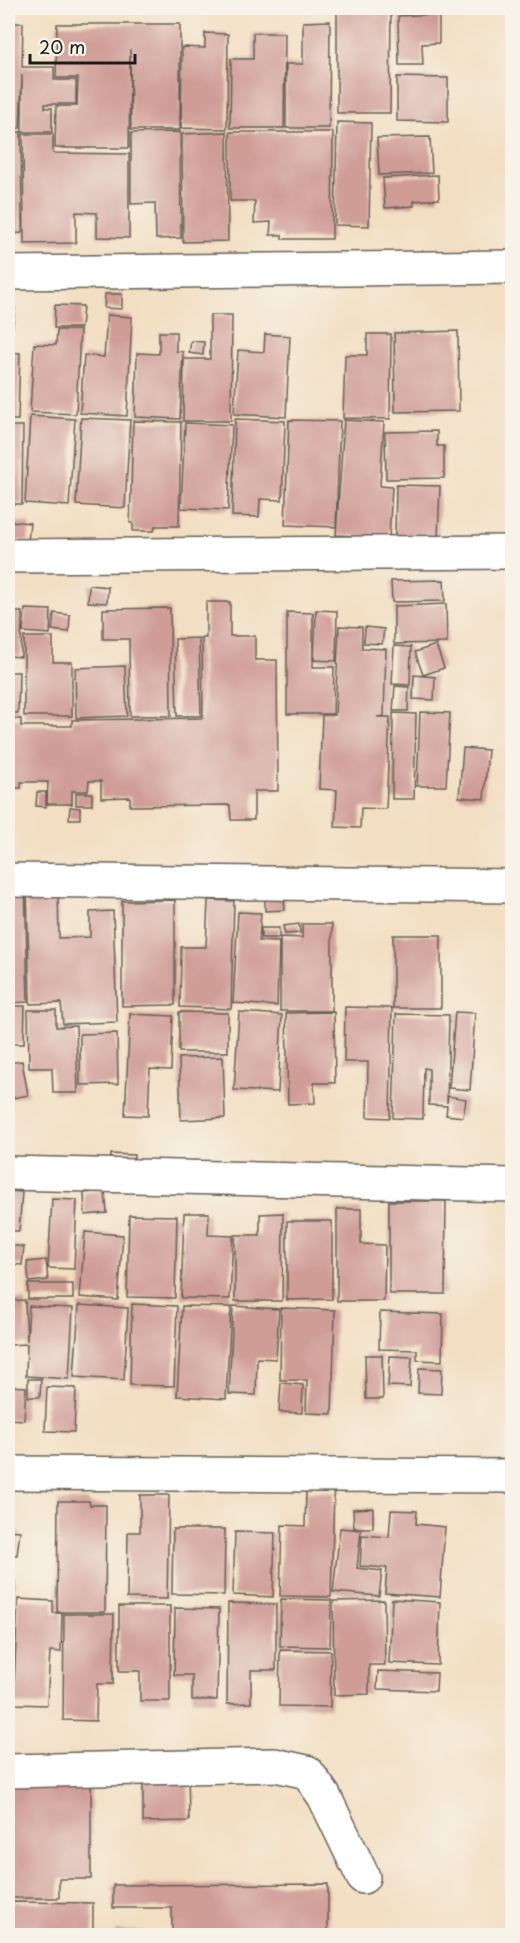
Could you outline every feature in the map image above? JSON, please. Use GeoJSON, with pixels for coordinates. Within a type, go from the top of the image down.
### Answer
{"type":"FeatureCollection","features":[{"type":"Feature","properties":{"kind":"street"},"geometry":{"type":"LineString","coordinates":[[8,273],[513,267]]}},
{"type":"Feature","properties":{"kind":"street"},"geometry":{"type":"LineString","coordinates":[[8,556],[513,552]]}},
{"type":"Feature","properties":{"kind":"street"},"geometry":{"type":"LineString","coordinates":[[8,880],[513,886]]}},
{"type":"Feature","properties":{"kind":"street"},"geometry":{"type":"LineString","coordinates":[[8,1173],[513,1185]]}},
{"type":"Feature","properties":{"kind":"street"},"geometry":{"type":"LineString","coordinates":[[8,1473],[513,1476]]}},
{"type":"Feature","properties":{"kind":"street"},"geometry":{"type":"LineString","coordinates":[[8,1771],[275,1765],[307,1772],[324,1796],[363,1877]]}},
{"type":"Feature","properties":{"kind":"building"},"geometry":{"type":"Polygon","coordinates":[[[337,9],[391,9],[390,113],[337,113],[337,9]]]}},
{"type":"Feature","properties":{"kind":"building"},"geometry":{"type":"Polygon","coordinates":[[[439,14],[439,43],[422,44],[423,65],[399,65],[398,16],[439,14]]]}},
{"type":"Feature","properties":{"kind":"building"},"geometry":{"type":"Polygon","coordinates":[[[330,21],[329,128],[286,128],[286,64],[303,64],[303,22],[330,21]]]}},
{"type":"Feature","properties":{"kind":"building"},"geometry":{"type":"Polygon","coordinates":[[[8,23],[23,23],[22,67],[54,67],[54,80],[76,80],[76,104],[45,104],[45,108],[52,108],[52,132],[22,132],[22,75],[20,128],[8,129],[8,23]]]}},
{"type":"Feature","properties":{"kind":"building"},"geometry":{"type":"Polygon","coordinates":[[[57,24],[180,24],[180,130],[131,130],[130,49],[129,148],[55,148],[56,106],[77,106],[78,78],[56,78],[57,24]]]}},
{"type":"Feature","properties":{"kind":"building"},"geometry":{"type":"Polygon","coordinates":[[[205,33],[228,34],[227,129],[181,128],[182,47],[205,48],[205,33]]]}},
{"type":"Feature","properties":{"kind":"building"},"geometry":{"type":"Polygon","coordinates":[[[253,33],[285,33],[284,128],[230,128],[231,59],[253,59],[253,33]]]}},
{"type":"Feature","properties":{"kind":"building"},"geometry":{"type":"Polygon","coordinates":[[[397,77],[448,78],[448,122],[397,121],[397,77]]]}},
{"type":"Feature","properties":{"kind":"building"},"geometry":{"type":"Polygon","coordinates":[[[337,122],[371,123],[369,226],[335,225],[337,122]]]}},
{"type":"Feature","properties":{"kind":"building"},"geometry":{"type":"Polygon","coordinates":[[[8,132],[21,132],[22,233],[8,234],[8,132]]]}},
{"type":"Feature","properties":{"kind":"building"},"geometry":{"type":"Polygon","coordinates":[[[180,132],[181,238],[156,239],[155,203],[131,204],[131,133],[180,132]]]}},
{"type":"Feature","properties":{"kind":"building"},"geometry":{"type":"Polygon","coordinates":[[[227,132],[228,241],[183,242],[182,134],[227,132]]]}},
{"type":"Feature","properties":{"kind":"building"},"geometry":{"type":"Polygon","coordinates":[[[230,132],[333,132],[332,239],[282,239],[282,235],[270,235],[271,222],[254,223],[255,201],[230,201],[230,132]]]}},
{"type":"Feature","properties":{"kind":"building"},"geometry":{"type":"Polygon","coordinates":[[[23,134],[53,134],[53,153],[129,154],[129,238],[97,237],[97,213],[76,212],[76,243],[24,244],[23,134]]]}},
{"type":"Feature","properties":{"kind":"building"},"geometry":{"type":"Polygon","coordinates":[[[430,137],[432,173],[379,175],[377,138],[430,137]]]}},
{"type":"Feature","properties":{"kind":"building"},"geometry":{"type":"Polygon","coordinates":[[[438,175],[439,199],[414,201],[414,206],[385,208],[383,178],[438,175]]]}},
{"type":"Feature","properties":{"kind":"building"},"geometry":{"type":"Polygon","coordinates":[[[105,294],[122,294],[122,309],[104,308],[105,294]]]}},
{"type":"Feature","properties":{"kind":"building"},"geometry":{"type":"Polygon","coordinates":[[[55,305],[83,306],[81,328],[54,328],[55,305]]]}},
{"type":"Feature","properties":{"kind":"building"},"geometry":{"type":"Polygon","coordinates":[[[8,307],[15,308],[10,347],[8,346],[8,307]]]}},
{"type":"Feature","properties":{"kind":"building"},"geometry":{"type":"Polygon","coordinates":[[[107,315],[132,317],[127,416],[80,413],[84,355],[104,357],[107,315]]]}},
{"type":"Feature","properties":{"kind":"building"},"geometry":{"type":"Polygon","coordinates":[[[210,315],[232,315],[231,421],[183,421],[184,359],[210,359],[210,315]]]}},
{"type":"Feature","properties":{"kind":"building"},"geometry":{"type":"Polygon","coordinates":[[[57,330],[80,330],[76,414],[30,412],[34,344],[56,345],[57,330]]]}},
{"type":"Feature","properties":{"kind":"building"},"geometry":{"type":"Polygon","coordinates":[[[458,331],[459,411],[395,412],[394,333],[458,331]]]}},
{"type":"Feature","properties":{"kind":"building"},"geometry":{"type":"Polygon","coordinates":[[[159,332],[176,332],[176,351],[183,352],[180,419],[135,417],[137,353],[159,354],[159,332]]]}},
{"type":"Feature","properties":{"kind":"building"},"geometry":{"type":"Polygon","coordinates":[[[265,334],[290,336],[286,417],[234,414],[238,350],[264,352],[265,334]]]}},
{"type":"Feature","properties":{"kind":"building"},"geometry":{"type":"Polygon","coordinates":[[[367,334],[391,334],[390,419],[343,418],[345,355],[367,355],[367,334]]]}},
{"type":"Feature","properties":{"kind":"building"},"geometry":{"type":"Polygon","coordinates":[[[191,341],[204,342],[203,355],[189,353],[191,341]]]}},
{"type":"Feature","properties":{"kind":"building"},"geometry":{"type":"Polygon","coordinates":[[[8,352],[20,353],[18,420],[8,420],[8,352]]]}},
{"type":"Feature","properties":{"kind":"building"},"geometry":{"type":"Polygon","coordinates":[[[30,416],[75,419],[69,506],[25,503],[30,416]]]}},
{"type":"Feature","properties":{"kind":"building"},"geometry":{"type":"Polygon","coordinates":[[[81,418],[130,420],[125,508],[76,505],[81,418]]]}},
{"type":"Feature","properties":{"kind":"building"},"geometry":{"type":"Polygon","coordinates":[[[235,419],[285,421],[282,500],[260,499],[259,517],[232,516],[235,419]]]}},
{"type":"Feature","properties":{"kind":"building"},"geometry":{"type":"Polygon","coordinates":[[[289,420],[340,421],[336,527],[285,525],[289,420]]]}},
{"type":"Feature","properties":{"kind":"building"},"geometry":{"type":"Polygon","coordinates":[[[344,420],[384,422],[380,486],[392,487],[389,538],[336,535],[344,420]]]}},
{"type":"Feature","properties":{"kind":"building"},"geometry":{"type":"Polygon","coordinates":[[[133,421],[181,422],[179,526],[155,526],[154,531],[133,531],[133,523],[130,523],[133,421]]]}},
{"type":"Feature","properties":{"kind":"building"},"geometry":{"type":"Polygon","coordinates":[[[185,423],[232,425],[228,510],[181,508],[185,423]]]}},
{"type":"Feature","properties":{"kind":"building"},"geometry":{"type":"Polygon","coordinates":[[[8,426],[23,426],[22,504],[8,504],[8,426]]]}},
{"type":"Feature","properties":{"kind":"building"},"geometry":{"type":"Polygon","coordinates":[[[437,431],[437,446],[444,446],[444,478],[386,479],[385,432],[437,431]]]}},
{"type":"Feature","properties":{"kind":"building"},"geometry":{"type":"Polygon","coordinates":[[[396,485],[440,486],[438,538],[395,537],[396,485]]]}},
{"type":"Feature","properties":{"kind":"building"},"geometry":{"type":"Polygon","coordinates":[[[9,521],[30,523],[28,541],[8,540],[9,521]]]}},
{"type":"Feature","properties":{"kind":"building"},"geometry":{"type":"Polygon","coordinates":[[[444,580],[445,601],[392,602],[391,581],[444,580]]]}},
{"type":"Feature","properties":{"kind":"building"},"geometry":{"type":"Polygon","coordinates":[[[89,585],[108,587],[107,603],[88,602],[89,585]]]}},
{"type":"Feature","properties":{"kind":"building"},"geometry":{"type":"Polygon","coordinates":[[[206,602],[230,602],[230,636],[255,636],[255,660],[277,660],[278,791],[254,791],[254,820],[231,820],[230,805],[130,806],[130,797],[101,798],[101,781],[89,781],[88,791],[72,791],[72,804],[47,804],[48,782],[21,782],[21,788],[8,788],[8,719],[21,719],[21,726],[72,726],[72,720],[203,718],[202,638],[206,638],[206,602]]]}},
{"type":"Feature","properties":{"kind":"building"},"geometry":{"type":"Polygon","coordinates":[[[446,604],[447,643],[394,644],[394,606],[446,604]]]}},
{"type":"Feature","properties":{"kind":"building"},"geometry":{"type":"Polygon","coordinates":[[[170,608],[171,716],[130,716],[129,639],[103,639],[103,609],[170,608]]]}},
{"type":"Feature","properties":{"kind":"building"},"geometry":{"type":"Polygon","coordinates":[[[25,609],[51,610],[50,634],[23,632],[25,609]]]}},
{"type":"Feature","properties":{"kind":"building"},"geometry":{"type":"Polygon","coordinates":[[[316,610],[337,611],[336,661],[314,660],[316,610]]]}},
{"type":"Feature","properties":{"kind":"building"},"geometry":{"type":"Polygon","coordinates":[[[8,612],[22,612],[21,657],[8,656],[8,612]]]}},
{"type":"Feature","properties":{"kind":"building"},"geometry":{"type":"Polygon","coordinates":[[[287,612],[313,613],[313,667],[334,667],[333,714],[287,714],[287,612]]]}},
{"type":"Feature","properties":{"kind":"building"},"geometry":{"type":"Polygon","coordinates":[[[54,613],[70,615],[69,632],[52,630],[54,613]]]}},
{"type":"Feature","properties":{"kind":"building"},"geometry":{"type":"Polygon","coordinates":[[[339,626],[362,627],[362,648],[386,649],[384,716],[377,717],[390,717],[386,809],[361,808],[360,828],[335,827],[337,790],[319,789],[322,715],[335,715],[339,626]]]}},
{"type":"Feature","properties":{"kind":"building"},"geometry":{"type":"Polygon","coordinates":[[[365,627],[384,629],[382,644],[364,643],[365,627]]]}},
{"type":"Feature","properties":{"kind":"building"},"geometry":{"type":"Polygon","coordinates":[[[24,637],[53,637],[53,662],[72,662],[72,716],[24,716],[24,637]]]}},
{"type":"Feature","properties":{"kind":"building"},"geometry":{"type":"Polygon","coordinates":[[[199,638],[201,716],[177,716],[175,639],[199,638]]]}},
{"type":"Feature","properties":{"kind":"building"},"geometry":{"type":"Polygon","coordinates":[[[436,645],[444,668],[423,675],[415,652],[436,645]]]}},
{"type":"Feature","properties":{"kind":"building"},"geometry":{"type":"Polygon","coordinates":[[[394,646],[411,647],[410,685],[392,684],[394,646]]]}},
{"type":"Feature","properties":{"kind":"building"},"geometry":{"type":"Polygon","coordinates":[[[125,666],[127,716],[76,718],[75,668],[125,666]]]}},
{"type":"Feature","properties":{"kind":"building"},"geometry":{"type":"Polygon","coordinates":[[[8,672],[19,672],[18,713],[8,713],[8,672]]]}},
{"type":"Feature","properties":{"kind":"building"},"geometry":{"type":"Polygon","coordinates":[[[414,675],[435,677],[434,700],[413,699],[414,675]]]}},
{"type":"Feature","properties":{"kind":"building"},"geometry":{"type":"Polygon","coordinates":[[[395,686],[409,687],[408,711],[393,711],[395,686]]]}},
{"type":"Feature","properties":{"kind":"building"},"geometry":{"type":"Polygon","coordinates":[[[420,712],[450,713],[446,786],[417,786],[420,712]]]}},
{"type":"Feature","properties":{"kind":"building"},"geometry":{"type":"Polygon","coordinates":[[[393,713],[416,714],[414,799],[392,799],[393,713]]]}},
{"type":"Feature","properties":{"kind":"building"},"geometry":{"type":"Polygon","coordinates":[[[463,748],[488,750],[484,799],[459,797],[463,748]]]}},
{"type":"Feature","properties":{"kind":"building"},"geometry":{"type":"Polygon","coordinates":[[[37,792],[46,792],[46,807],[36,806],[37,792]]]}},
{"type":"Feature","properties":{"kind":"building"},"geometry":{"type":"Polygon","coordinates":[[[76,793],[92,793],[92,805],[76,805],[76,793]]]}},
{"type":"Feature","properties":{"kind":"building"},"geometry":{"type":"Polygon","coordinates":[[[70,807],[80,808],[80,819],[69,819],[70,807]]]}},
{"type":"Feature","properties":{"kind":"building"},"geometry":{"type":"Polygon","coordinates":[[[8,880],[25,880],[28,1002],[8,1003],[8,880]]]}},
{"type":"Feature","properties":{"kind":"building"},"geometry":{"type":"Polygon","coordinates":[[[58,892],[59,938],[90,937],[90,912],[113,911],[117,1022],[63,1024],[61,1003],[30,1004],[27,894],[58,892]]]}},
{"type":"Feature","properties":{"kind":"building"},"geometry":{"type":"Polygon","coordinates":[[[265,896],[284,896],[285,910],[265,911],[265,896]]]}},
{"type":"Feature","properties":{"kind":"building"},"geometry":{"type":"Polygon","coordinates":[[[175,900],[175,1005],[122,1006],[122,901],[175,900]]]}},
{"type":"Feature","properties":{"kind":"building"},"geometry":{"type":"Polygon","coordinates":[[[208,900],[234,901],[231,1009],[180,1007],[181,947],[206,947],[208,900]]]}},
{"type":"Feature","properties":{"kind":"building"},"geometry":{"type":"Polygon","coordinates":[[[238,912],[261,913],[259,941],[279,942],[277,1006],[233,1003],[238,912]]]}},
{"type":"Feature","properties":{"kind":"building"},"geometry":{"type":"Polygon","coordinates":[[[299,924],[300,933],[285,934],[283,926],[299,924]]]}},
{"type":"Feature","properties":{"kind":"building"},"geometry":{"type":"Polygon","coordinates":[[[302,924],[332,924],[332,1011],[280,1011],[280,937],[302,938],[302,924]]]}},
{"type":"Feature","properties":{"kind":"building"},"geometry":{"type":"Polygon","coordinates":[[[261,928],[279,928],[279,938],[261,938],[261,928]]]}},
{"type":"Feature","properties":{"kind":"building"},"geometry":{"type":"Polygon","coordinates":[[[393,935],[441,935],[441,1008],[393,1008],[393,935]]]}},
{"type":"Feature","properties":{"kind":"building"},"geometry":{"type":"Polygon","coordinates":[[[8,1006],[25,1006],[24,1044],[8,1044],[8,1006]]]}},
{"type":"Feature","properties":{"kind":"building"},"geometry":{"type":"Polygon","coordinates":[[[345,1007],[392,1008],[390,1118],[367,1117],[368,1062],[344,1062],[345,1007]]]}},
{"type":"Feature","properties":{"kind":"building"},"geometry":{"type":"Polygon","coordinates":[[[28,1010],[56,1010],[56,1027],[76,1026],[78,1093],[53,1093],[52,1068],[29,1068],[28,1010]]]}},
{"type":"Feature","properties":{"kind":"building"},"geometry":{"type":"Polygon","coordinates":[[[179,1012],[228,1013],[228,1052],[179,1052],[179,1012]]]}},
{"type":"Feature","properties":{"kind":"building"},"geometry":{"type":"Polygon","coordinates":[[[239,1012],[282,1015],[278,1092],[234,1090],[239,1012]]]}},
{"type":"Feature","properties":{"kind":"building"},"geometry":{"type":"Polygon","coordinates":[[[334,1012],[335,1083],[314,1083],[315,1103],[288,1104],[286,1013],[334,1012]]]}},
{"type":"Feature","properties":{"kind":"building"},"geometry":{"type":"Polygon","coordinates":[[[455,1012],[475,1013],[470,1090],[449,1088],[455,1012]]]}},
{"type":"Feature","properties":{"kind":"building"},"geometry":{"type":"Polygon","coordinates":[[[130,1014],[173,1016],[171,1070],[150,1069],[148,1116],[125,1115],[130,1014]]]}},
{"type":"Feature","properties":{"kind":"building"},"geometry":{"type":"Polygon","coordinates":[[[396,1014],[449,1015],[447,1103],[448,1096],[466,1099],[463,1117],[446,1115],[447,1106],[429,1105],[429,1069],[424,1068],[423,1119],[393,1118],[396,1014]]]}},
{"type":"Feature","properties":{"kind":"building"},"geometry":{"type":"Polygon","coordinates":[[[117,1033],[118,1084],[80,1085],[80,1034],[117,1033]]]}},
{"type":"Feature","properties":{"kind":"building"},"geometry":{"type":"Polygon","coordinates":[[[223,1057],[225,1118],[181,1120],[179,1058],[223,1057]]]}},
{"type":"Feature","properties":{"kind":"building"},"geometry":{"type":"Polygon","coordinates":[[[22,1061],[28,1095],[8,1099],[8,1063],[22,1061]]]}},
{"type":"Feature","properties":{"kind":"building"},"geometry":{"type":"Polygon","coordinates":[[[111,1154],[134,1155],[133,1178],[109,1177],[111,1154]]]}},
{"type":"Feature","properties":{"kind":"building"},"geometry":{"type":"Polygon","coordinates":[[[8,1191],[22,1192],[19,1231],[8,1231],[8,1191]]]}},
{"type":"Feature","properties":{"kind":"building"},"geometry":{"type":"Polygon","coordinates":[[[105,1191],[107,1213],[85,1215],[84,1193],[105,1191]]]}},
{"type":"Feature","properties":{"kind":"building"},"geometry":{"type":"Polygon","coordinates":[[[52,1199],[77,1200],[74,1269],[48,1268],[52,1199]]]}},
{"type":"Feature","properties":{"kind":"building"},"geometry":{"type":"Polygon","coordinates":[[[389,1201],[446,1201],[445,1294],[389,1294],[389,1201]]]}},
{"type":"Feature","properties":{"kind":"building"},"geometry":{"type":"Polygon","coordinates":[[[337,1209],[361,1209],[361,1244],[385,1245],[384,1301],[337,1301],[337,1209]]]}},
{"type":"Feature","properties":{"kind":"building"},"geometry":{"type":"Polygon","coordinates":[[[184,1213],[209,1213],[208,1235],[233,1236],[230,1299],[181,1298],[184,1213]]]}},
{"type":"Feature","properties":{"kind":"building"},"geometry":{"type":"Polygon","coordinates":[[[283,1213],[282,1301],[235,1301],[235,1235],[260,1235],[260,1214],[283,1213]]]}},
{"type":"Feature","properties":{"kind":"building"},"geometry":{"type":"Polygon","coordinates":[[[129,1215],[177,1216],[175,1298],[127,1297],[129,1215]]]}},
{"type":"Feature","properties":{"kind":"building"},"geometry":{"type":"Polygon","coordinates":[[[287,1221],[332,1221],[332,1299],[287,1300],[287,1221]]]}},
{"type":"Feature","properties":{"kind":"building"},"geometry":{"type":"Polygon","coordinates":[[[85,1232],[123,1235],[118,1300],[80,1297],[85,1232]]]}},
{"type":"Feature","properties":{"kind":"building"},"geometry":{"type":"Polygon","coordinates":[[[8,1245],[24,1247],[22,1265],[8,1264],[8,1245]]]}},
{"type":"Feature","properties":{"kind":"building"},"geometry":{"type":"Polygon","coordinates":[[[46,1260],[48,1280],[29,1282],[27,1262],[46,1260]]]}},
{"type":"Feature","properties":{"kind":"building"},"geometry":{"type":"Polygon","coordinates":[[[28,1284],[73,1284],[73,1299],[28,1299],[28,1284]]]}},
{"type":"Feature","properties":{"kind":"building"},"geometry":{"type":"Polygon","coordinates":[[[25,1300],[27,1341],[29,1306],[73,1308],[69,1379],[26,1376],[27,1344],[8,1345],[8,1301],[25,1300]]]}},
{"type":"Feature","properties":{"kind":"building"},"geometry":{"type":"Polygon","coordinates":[[[132,1304],[177,1306],[174,1386],[130,1385],[132,1304]]]}},
{"type":"Feature","properties":{"kind":"building"},"geometry":{"type":"Polygon","coordinates":[[[79,1305],[128,1308],[124,1380],[74,1377],[79,1305]]]}},
{"type":"Feature","properties":{"kind":"building"},"geometry":{"type":"Polygon","coordinates":[[[182,1306],[231,1307],[226,1399],[177,1396],[182,1306]]]}},
{"type":"Feature","properties":{"kind":"building"},"geometry":{"type":"Polygon","coordinates":[[[233,1306],[279,1309],[276,1359],[257,1358],[256,1395],[229,1394],[233,1306]]]}},
{"type":"Feature","properties":{"kind":"building"},"geometry":{"type":"Polygon","coordinates":[[[281,1308],[335,1310],[332,1414],[306,1413],[307,1380],[280,1380],[281,1308]]]}},
{"type":"Feature","properties":{"kind":"building"},"geometry":{"type":"Polygon","coordinates":[[[380,1312],[443,1314],[442,1361],[417,1360],[417,1350],[379,1349],[380,1312]]]}},
{"type":"Feature","properties":{"kind":"building"},"geometry":{"type":"Polygon","coordinates":[[[365,1355],[382,1355],[383,1399],[366,1399],[365,1355]]]}},
{"type":"Feature","properties":{"kind":"building"},"geometry":{"type":"Polygon","coordinates":[[[390,1356],[412,1357],[410,1387],[388,1386],[390,1356]]]}},
{"type":"Feature","properties":{"kind":"building"},"geometry":{"type":"Polygon","coordinates":[[[419,1368],[442,1369],[441,1394],[418,1393],[419,1368]]]}},
{"type":"Feature","properties":{"kind":"building"},"geometry":{"type":"Polygon","coordinates":[[[28,1379],[41,1379],[40,1397],[28,1397],[28,1379]]]}},
{"type":"Feature","properties":{"kind":"building"},"geometry":{"type":"Polygon","coordinates":[[[281,1383],[303,1385],[302,1413],[279,1412],[281,1383]]]}},
{"type":"Feature","properties":{"kind":"building"},"geometry":{"type":"Polygon","coordinates":[[[8,1386],[26,1387],[24,1420],[8,1419],[8,1386]]]}},
{"type":"Feature","properties":{"kind":"building"},"geometry":{"type":"Polygon","coordinates":[[[47,1387],[76,1388],[74,1432],[45,1431],[47,1387]]]}},
{"type":"Feature","properties":{"kind":"building"},"geometry":{"type":"Polygon","coordinates":[[[306,1491],[334,1492],[331,1597],[280,1596],[282,1525],[305,1526],[306,1491]]]}},
{"type":"Feature","properties":{"kind":"building"},"geometry":{"type":"Polygon","coordinates":[[[140,1495],[169,1495],[167,1599],[127,1598],[128,1532],[140,1532],[140,1495]]]}},
{"type":"Feature","properties":{"kind":"building"},"geometry":{"type":"Polygon","coordinates":[[[58,1501],[89,1501],[90,1505],[106,1505],[105,1612],[57,1612],[58,1501]]]}},
{"type":"Feature","properties":{"kind":"building"},"geometry":{"type":"Polygon","coordinates":[[[373,1508],[373,1528],[354,1528],[353,1509],[373,1508]]]}},
{"type":"Feature","properties":{"kind":"building"},"geometry":{"type":"Polygon","coordinates":[[[391,1510],[417,1511],[416,1524],[445,1527],[440,1597],[385,1593],[387,1568],[360,1566],[362,1535],[389,1537],[391,1510]]]}},
{"type":"Feature","properties":{"kind":"building"},"geometry":{"type":"Polygon","coordinates":[[[340,1528],[361,1530],[357,1568],[382,1571],[379,1596],[333,1592],[340,1528]]]}},
{"type":"Feature","properties":{"kind":"building"},"geometry":{"type":"Polygon","coordinates":[[[173,1529],[225,1529],[224,1595],[172,1594],[173,1529]]]}},
{"type":"Feature","properties":{"kind":"building"},"geometry":{"type":"Polygon","coordinates":[[[8,1530],[20,1531],[17,1555],[8,1554],[8,1530]]]}},
{"type":"Feature","properties":{"kind":"building"},"geometry":{"type":"Polygon","coordinates":[[[235,1532],[275,1533],[273,1597],[233,1595],[235,1532]]]}},
{"type":"Feature","properties":{"kind":"building"},"geometry":{"type":"Polygon","coordinates":[[[8,1581],[15,1581],[14,1601],[8,1601],[8,1581]]]}},
{"type":"Feature","properties":{"kind":"building"},"geometry":{"type":"Polygon","coordinates":[[[18,1599],[53,1601],[53,1613],[62,1613],[61,1652],[50,1651],[47,1705],[13,1704],[18,1599]]]}},
{"type":"Feature","properties":{"kind":"building"},"geometry":{"type":"Polygon","coordinates":[[[281,1599],[331,1600],[330,1647],[280,1646],[281,1599]]]}},
{"type":"Feature","properties":{"kind":"building"},"geometry":{"type":"Polygon","coordinates":[[[392,1599],[440,1602],[438,1665],[389,1663],[392,1599]]]}},
{"type":"Feature","properties":{"kind":"building"},"geometry":{"type":"Polygon","coordinates":[[[384,1600],[385,1665],[369,1665],[369,1694],[334,1695],[333,1601],[384,1600]]]}},
{"type":"Feature","properties":{"kind":"building"},"geometry":{"type":"Polygon","coordinates":[[[228,1603],[276,1604],[276,1670],[251,1670],[251,1703],[227,1704],[228,1603]]]}},
{"type":"Feature","properties":{"kind":"building"},"geometry":{"type":"Polygon","coordinates":[[[8,1606],[12,1607],[9,1686],[8,1686],[8,1606]]]}},
{"type":"Feature","properties":{"kind":"building"},"geometry":{"type":"Polygon","coordinates":[[[119,1606],[170,1606],[170,1701],[140,1701],[140,1671],[119,1671],[119,1606]]]}},
{"type":"Feature","properties":{"kind":"building"},"geometry":{"type":"Polygon","coordinates":[[[175,1608],[219,1609],[217,1700],[192,1700],[192,1675],[174,1675],[175,1608]]]}},
{"type":"Feature","properties":{"kind":"building"},"geometry":{"type":"Polygon","coordinates":[[[64,1614],[114,1614],[113,1684],[97,1684],[96,1721],[63,1720],[64,1614]]]}},
{"type":"Feature","properties":{"kind":"building"},"geometry":{"type":"Polygon","coordinates":[[[280,1650],[331,1651],[330,1707],[279,1706],[280,1650]]]}},
{"type":"Feature","properties":{"kind":"building"},"geometry":{"type":"Polygon","coordinates":[[[378,1671],[437,1673],[436,1691],[377,1689],[378,1671]]]}},
{"type":"Feature","properties":{"kind":"building"},"geometry":{"type":"Polygon","coordinates":[[[188,1771],[189,1821],[143,1822],[143,1772],[188,1771]]]}},
{"type":"Feature","properties":{"kind":"building"},"geometry":{"type":"Polygon","coordinates":[[[91,1775],[91,1879],[59,1879],[59,1898],[8,1898],[8,1776],[91,1775]]]}},
{"type":"Feature","properties":{"kind":"building"},"geometry":{"type":"Polygon","coordinates":[[[328,1884],[328,1936],[172,1936],[172,1908],[113,1908],[113,1885],[328,1884]]]}},
{"type":"Feature","properties":{"kind":"building"},"geometry":{"type":"Polygon","coordinates":[[[8,1902],[93,1903],[93,1936],[8,1936],[8,1902]]]}},
{"type":"Feature","properties":{"kind":"building"},"geometry":{"type":"Polygon","coordinates":[[[116,1931],[143,1931],[143,1936],[116,1936],[116,1931]]]}}]}
